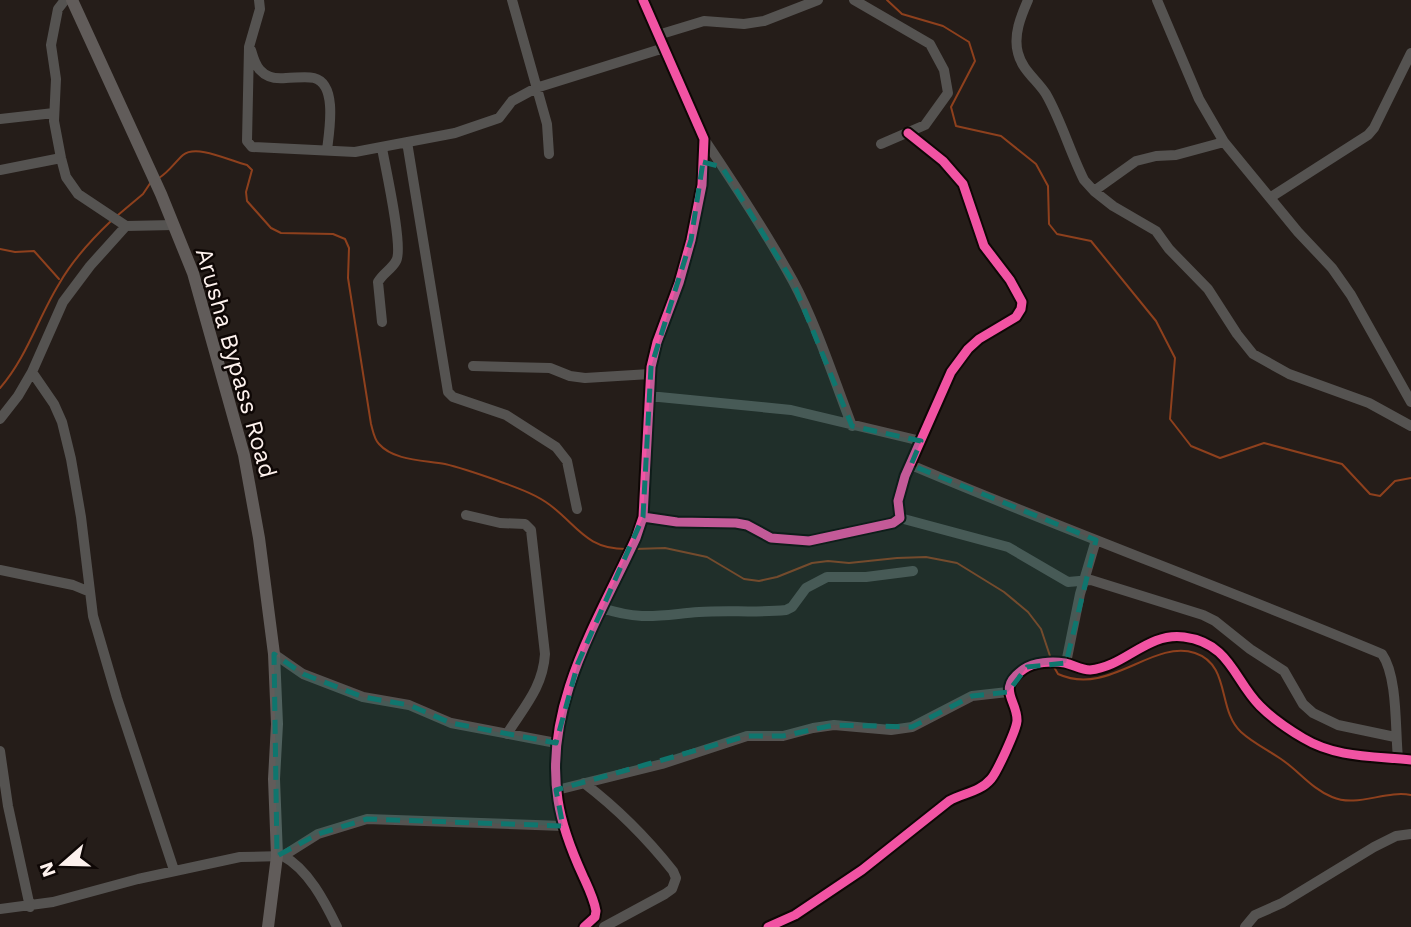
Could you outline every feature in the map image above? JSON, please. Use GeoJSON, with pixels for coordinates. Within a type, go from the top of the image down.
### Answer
{"type":"FeatureCollection","features":[{"type":"Feature","properties":{"kind":"main road","name":"Arusha Bypass Road"},"geometry":{"type":"LineString","coordinates":[[72,0],[161,194],[193,273],[238,432],[259,538],[274,654],[277,724],[274,779],[280,856],[268,927]]}},
{"type":"Feature","properties":{"kind":"street"},"geometry":{"type":"LineString","coordinates":[[65,0],[58,9],[52,41],[56,79],[54,113],[61,158],[72,187],[78,194],[118,220],[173,225]]}},
{"type":"Feature","properties":{"kind":"street"},"geometry":{"type":"LineString","coordinates":[[258,0],[260,9],[249,47],[248,145],[355,152],[455,133],[499,118],[512,101],[536,88],[664,48]]}},
{"type":"Feature","properties":{"kind":"street"},"geometry":{"type":"LineString","coordinates":[[512,0],[547,124],[548,154]]}},
{"type":"Feature","properties":{"kind":"street"},"geometry":{"type":"LineString","coordinates":[[643,0],[704,139],[755,215],[808,312],[852,426]]}},
{"type":"Feature","properties":{"kind":"street"},"geometry":{"type":"LineString","coordinates":[[658,35],[704,22],[744,24],[764,21],[818,0]]}},
{"type":"Feature","properties":{"kind":"street"},"geometry":{"type":"LineString","coordinates":[[854,0],[930,44],[944,70],[948,93],[925,125],[881,144]]}},
{"type":"Feature","properties":{"kind":"street"},"geometry":{"type":"LineString","coordinates":[[1028,0],[1017,32],[1018,54],[1027,72],[1047,96],[1084,180],[1094,191],[1156,231],[1169,249],[1208,289],[1253,354],[1289,374],[1369,403],[1411,426]]}},
{"type":"Feature","properties":{"kind":"street"},"geometry":{"type":"LineString","coordinates":[[1157,0],[1199,99],[1224,142],[1272,197],[1298,232],[1332,268],[1351,295],[1411,401]]}},
{"type":"Feature","properties":{"kind":"street"},"geometry":{"type":"LineString","coordinates":[[249,47],[264,74],[281,78],[313,78],[324,85],[331,111],[327,150]]}},
{"type":"Feature","properties":{"kind":"street"},"geometry":{"type":"LineString","coordinates":[[1272,197],[1368,135],[1411,53]]}},
{"type":"Feature","properties":{"kind":"street"},"geometry":{"type":"LineString","coordinates":[[0,119],[54,113]]}},
{"type":"Feature","properties":{"kind":"street"},"geometry":{"type":"LineString","coordinates":[[900,518],[898,501],[901,487],[951,372],[979,339],[1016,317],[1022,302],[984,246],[962,184],[943,161],[908,133]]}},
{"type":"Feature","properties":{"kind":"street"},"geometry":{"type":"LineString","coordinates":[[584,783],[612,804],[640,831],[676,878],[671,889],[665,894],[604,927],[595,917],[595,905],[563,826],[557,790],[556,743],[565,698],[643,517],[650,374],[657,342],[679,283],[691,240],[702,186],[704,139]]}},
{"type":"Feature","properties":{"kind":"street"},"geometry":{"type":"LineString","coordinates":[[407,142],[448,392],[453,397],[506,415],[530,428],[562,452],[568,461],[577,509]]}},
{"type":"Feature","properties":{"kind":"street"},"geometry":{"type":"LineString","coordinates":[[1094,191],[1136,161],[1148,157],[1176,155],[1224,142]]}},
{"type":"Feature","properties":{"kind":"street"},"geometry":{"type":"LineString","coordinates":[[382,148],[398,244],[397,261],[378,282],[382,322]]}},
{"type":"Feature","properties":{"kind":"street"},"geometry":{"type":"LineString","coordinates":[[0,170],[61,158]]}},
{"type":"Feature","properties":{"kind":"street"},"geometry":{"type":"LineString","coordinates":[[703,162],[722,166]]}},
{"type":"Feature","properties":{"kind":"street"},"geometry":{"type":"LineString","coordinates":[[0,419],[32,372],[63,302],[90,266],[118,220]]}},
{"type":"Feature","properties":{"kind":"street"},"geometry":{"type":"LineString","coordinates":[[473,366],[550,369],[585,378],[650,374]]}},
{"type":"Feature","properties":{"kind":"street"},"geometry":{"type":"LineString","coordinates":[[32,372],[54,404],[62,422],[81,517],[93,616],[174,870]]}},
{"type":"Feature","properties":{"kind":"street"},"geometry":{"type":"LineString","coordinates":[[649,396],[791,410],[921,441]]}},
{"type":"Feature","properties":{"kind":"street"},"geometry":{"type":"LineString","coordinates":[[911,465],[1382,654],[1388,662],[1398,758]]}},
{"type":"Feature","properties":{"kind":"street"},"geometry":{"type":"LineString","coordinates":[[466,514],[500,523],[525,524],[531,530],[544,672],[539,686],[507,734]]}},
{"type":"Feature","properties":{"kind":"street"},"geometry":{"type":"LineString","coordinates":[[643,517],[677,522],[736,523],[747,525],[771,538],[809,541],[893,523],[900,518]]}},
{"type":"Feature","properties":{"kind":"street"},"geometry":{"type":"LineString","coordinates":[[900,518],[1008,547],[1068,582],[1084,579],[1150,597],[1215,621],[1250,649],[1284,671],[1303,704],[1313,713],[1338,725],[1395,737]]}},
{"type":"Feature","properties":{"kind":"street"},"geometry":{"type":"LineString","coordinates":[[1066,663],[1084,579],[1096,540]]}},
{"type":"Feature","properties":{"kind":"street"},"geometry":{"type":"LineString","coordinates":[[0,570],[73,585],[90,592]]}},
{"type":"Feature","properties":{"kind":"street"},"geometry":{"type":"LineString","coordinates":[[602,608],[624,616],[656,618],[698,612],[786,610],[792,607],[806,588],[827,577],[866,577],[913,571]]}},
{"type":"Feature","properties":{"kind":"street"},"geometry":{"type":"LineString","coordinates":[[768,927],[808,906],[862,870],[949,801],[976,790],[993,777],[1017,722],[1009,692],[1012,681],[1027,667],[1052,662],[1090,670],[1117,660],[1149,642],[1170,637],[1191,639],[1222,654],[1261,706],[1303,738],[1322,748],[1350,755],[1411,760]]}},
{"type":"Feature","properties":{"kind":"street"},"geometry":{"type":"LineString","coordinates":[[274,654],[303,674],[363,697],[409,705],[451,723],[556,743]]}},
{"type":"Feature","properties":{"kind":"street"},"geometry":{"type":"LineString","coordinates":[[557,790],[662,764],[747,736],[790,736],[834,724],[891,730],[912,727],[972,696],[1009,692]]}},
{"type":"Feature","properties":{"kind":"street"},"geometry":{"type":"LineString","coordinates":[[0,751],[8,806],[30,906]]}},
{"type":"Feature","properties":{"kind":"street"},"geometry":{"type":"LineString","coordinates":[[0,909],[30,906],[174,870],[240,858],[280,856],[318,834],[367,819],[563,826]]}},
{"type":"Feature","properties":{"kind":"street"},"geometry":{"type":"LineString","coordinates":[[1245,927],[1255,915],[1282,904],[1374,847],[1396,836],[1411,834]]}},
{"type":"Feature","properties":{"kind":"street"},"geometry":{"type":"LineString","coordinates":[[280,856],[302,871],[330,911],[337,927]]}},
{"type":"Feature","properties":{"kind":"street"},"geometry":{"type":"LineString","coordinates":[[584,927],[595,917]]}},
{"type":"Feature","properties":{"kind":"highlighted area"},"geometry":{"type":"Polygon","coordinates":[[[703,162],[722,167],[793,282],[852,426],[921,441],[911,465],[1096,540],[1066,663],[1027,667],[1008,692],[972,696],[912,727],[834,725],[783,736],[747,736],[556,790],[563,826],[367,819],[318,834],[277,856],[274,654],[303,674],[363,697],[409,705],[451,723],[556,743],[578,663],[643,517],[651,367],[691,240],[703,162]]]}},
{"type":"Feature","properties":{"kind":"waterway"},"geometry":{"type":"LineString","coordinates":[[887,0],[902,14],[943,26],[969,42],[975,61],[951,107],[956,126],[1001,136],[1036,164],[1048,186],[1049,224],[1057,234],[1091,241],[1156,321],[1175,358],[1170,419],[1191,446],[1220,458],[1264,443],[1342,464],[1370,494],[1380,496],[1395,481],[1411,478]]}},
{"type":"Feature","properties":{"kind":"waterway"},"geometry":{"type":"LineString","coordinates":[[159,178],[189,152],[214,154],[247,165],[252,170],[246,192],[247,201],[271,228],[281,233],[333,234],[345,239],[349,248],[348,278],[371,424],[376,440],[385,450],[401,457],[458,467],[524,491],[550,505],[592,541],[612,548],[626,549]]}},
{"type":"Feature","properties":{"kind":"waterway"},"geometry":{"type":"LineString","coordinates":[[118,215],[143,194],[151,182]]}},
{"type":"Feature","properties":{"kind":"waterway"},"geometry":{"type":"LineString","coordinates":[[0,388],[18,363],[64,275],[111,221]]}},
{"type":"Feature","properties":{"kind":"waterway"},"geometry":{"type":"LineString","coordinates":[[0,249],[15,252],[34,251],[59,279]]}},
{"type":"Feature","properties":{"kind":"waterway"},"geometry":{"type":"LineString","coordinates":[[635,549],[665,548],[707,557],[744,579],[759,581],[812,563],[828,561],[849,563],[926,557],[957,563],[1004,592],[1028,612],[1041,629],[1051,659]]}},
{"type":"Feature","properties":{"kind":"waterway"},"geometry":{"type":"LineString","coordinates":[[1054,667],[1058,674],[1077,679],[1095,678],[1163,654],[1179,651],[1195,653],[1214,667],[1229,712],[1241,732],[1288,764],[1318,789],[1332,797],[1351,801],[1411,795]]}},
{"type":"Feature","properties":{"kind":"cycle path"},"geometry":{"type":"LineString","coordinates":[[584,927],[595,917],[596,911],[568,839],[560,810],[555,765],[559,731],[577,664],[636,538],[643,517],[651,367],[657,342],[679,283],[702,185],[704,139],[643,0]]}},
{"type":"Feature","properties":{"kind":"cycle path"},"geometry":{"type":"LineString","coordinates":[[643,517],[677,522],[736,523],[747,525],[771,538],[809,541],[893,523],[900,518],[898,501],[905,476],[951,372],[979,339],[1016,317],[1022,302],[1010,280],[984,246],[963,184],[943,161],[908,133]]}},
{"type":"Feature","properties":{"kind":"cycle path"},"geometry":{"type":"LineString","coordinates":[[768,927],[795,915],[862,870],[949,801],[987,783],[997,768],[1016,726],[1016,714],[1009,689],[1011,683],[1015,676],[1033,665],[1060,662],[1090,670],[1103,668],[1147,644],[1171,637],[1184,637],[1212,647],[1230,664],[1251,696],[1280,723],[1303,738],[1342,753],[1411,760]]}}]}
